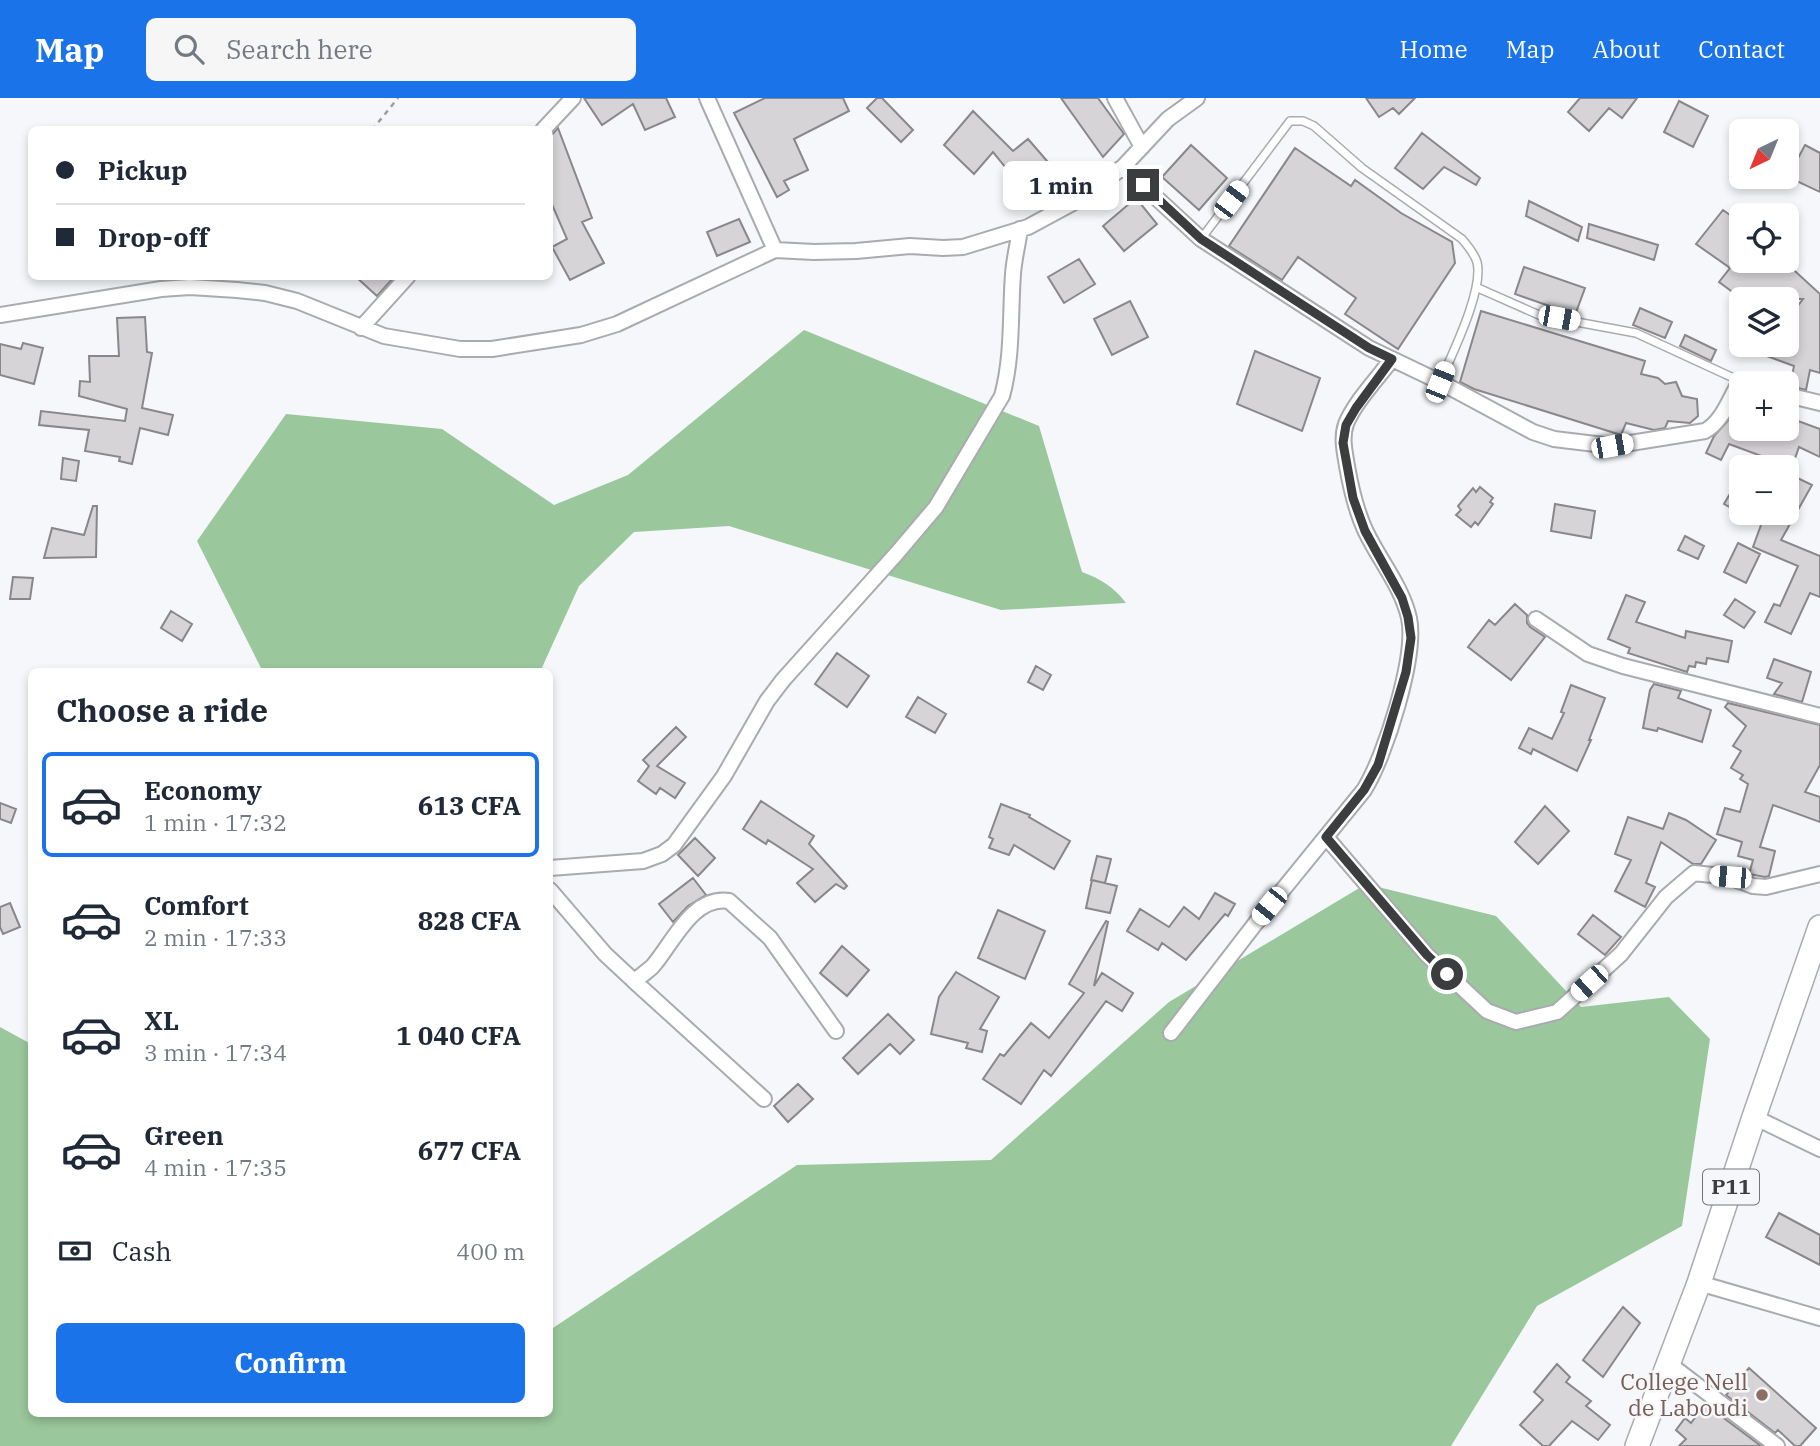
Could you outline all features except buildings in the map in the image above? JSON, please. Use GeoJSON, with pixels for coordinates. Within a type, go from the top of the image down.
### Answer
{"type":"FeatureCollection","features":[{"type":"Feature","properties":{"kind":"main road","name":"P11"},"geometry":{"type":"LineString","coordinates":[[1637,1446],[1699,1283],[1820,927]]}},
{"type":"Feature","properties":{"kind":"street"},"geometry":{"type":"LineString","coordinates":[[547,126],[573,98]]}},
{"type":"Feature","properties":{"kind":"street"},"geometry":{"type":"LineString","coordinates":[[707,98],[775,250]]}},
{"type":"Feature","properties":{"kind":"street"},"geometry":{"type":"LineString","coordinates":[[1115,98],[1142,147]]}},
{"type":"Feature","properties":{"kind":"street"},"geometry":{"type":"LineString","coordinates":[[0,316],[161,289],[190,287],[265,293],[297,301],[384,336],[460,349],[492,349],[581,335],[617,324],[775,250],[824,252],[910,246],[963,247],[1020,229],[1045,219],[1080,199],[1123,167],[1168,119],[1197,98]]}},
{"type":"Feature","properties":{"kind":"street"},"geometry":{"type":"LineString","coordinates":[[1123,167],[1201,239],[1369,348],[1440,382],[1533,432],[1554,439],[1612,446],[1705,431],[1719,419],[1729,404]]}},
{"type":"Feature","properties":{"kind":"street"},"geometry":{"type":"LineString","coordinates":[[553,868],[643,861],[662,854],[674,845],[724,776],[767,701],[783,680],[936,507],[1002,396],[1006,380],[1013,274],[1020,229]]}},
{"type":"Feature","properties":{"kind":"street"},"geometry":{"type":"LineString","coordinates":[[361,328],[404,280]]}},
{"type":"Feature","properties":{"kind":"street"},"geometry":{"type":"LineString","coordinates":[[1171,1033],[1364,790],[1378,765],[1406,672],[1411,638],[1402,598],[1365,531],[1353,498],[1343,443],[1346,425],[1392,359]]}},
{"type":"Feature","properties":{"kind":"street"},"geometry":{"type":"LineString","coordinates":[[1799,398],[1820,403]]}},
{"type":"Feature","properties":{"kind":"street"},"geometry":{"type":"LineString","coordinates":[[1536,619],[1588,654],[1599,658],[1820,716]]}},
{"type":"Feature","properties":{"kind":"street"},"geometry":{"type":"LineString","coordinates":[[1326,837],[1427,955],[1487,1011],[1516,1022],[1557,1012],[1621,954],[1666,897],[1695,873],[1730,877],[1753,886],[1766,887],[1820,874]]}},
{"type":"Feature","properties":{"kind":"street"},"geometry":{"type":"LineString","coordinates":[[553,893],[605,954],[764,1099]]}},
{"type":"Feature","properties":{"kind":"street"},"geometry":{"type":"LineString","coordinates":[[634,981],[652,966],[694,913],[720,900],[729,901],[770,938],[836,1031]]}},
{"type":"Feature","properties":{"kind":"street"},"geometry":{"type":"LineString","coordinates":[[1754,1116],[1820,1149]]}},
{"type":"Feature","properties":{"kind":"street"},"geometry":{"type":"LineString","coordinates":[[1699,1283],[1820,1318]]}},
{"type":"Feature","properties":{"kind":"street"},"geometry":{"type":"LineString","coordinates":[[1668,1363],[1777,1446]]}},
{"type":"Feature","properties":{"kind":"lane"},"geometry":{"type":"LineString","coordinates":[[1201,239],[1290,121],[1303,121],[1314,126],[1362,168],[1462,239],[1472,252],[1477,263],[1478,288],[1440,382]]}},
{"type":"Feature","properties":{"kind":"lane"},"geometry":{"type":"LineString","coordinates":[[1478,288],[1539,314],[1636,333],[1729,376]]}},
{"type":"Feature","properties":{"kind":"path"},"geometry":{"type":"LineString","coordinates":[[375,126],[398,98]]}},
{"type":"Feature","properties":{"kind":"green space"},"geometry":{"type":"Polygon","coordinates":[[[804,330],[1039,426],[1082,572],[1107,584],[1126,603],[1001,610],[729,526],[634,532],[579,586],[542,668],[261,668],[197,541],[286,414],[442,429],[554,505],[628,475],[804,330]]]}},
{"type":"Feature","properties":{"kind":"green space"},"geometry":{"type":"Polygon","coordinates":[[[1366,884],[1496,916],[1581,1007],[1669,997],[1710,1039],[1682,1226],[1537,1306],[1451,1446],[0,1446],[0,1027],[28,1042],[28,1417],[553,1417],[553,1328],[797,1165],[991,1160],[1169,1002],[1366,884]]]}},
{"type":"Feature","properties":{"kind":"place","name":"College Nell de Laboudi"},"geometry":{"type":"Point","coordinates":[1762,1395]}},
{"type":"Feature","properties":{"kind":"route"},"geometry":{"type":"LineString","coordinates":[[1143,185],[1201,239],[1369,348],[1392,359],[1346,425],[1343,443],[1353,498],[1365,531],[1402,598],[1411,638],[1406,672],[1378,765],[1364,790],[1326,837],[1427,955],[1447,974]]}}]}
